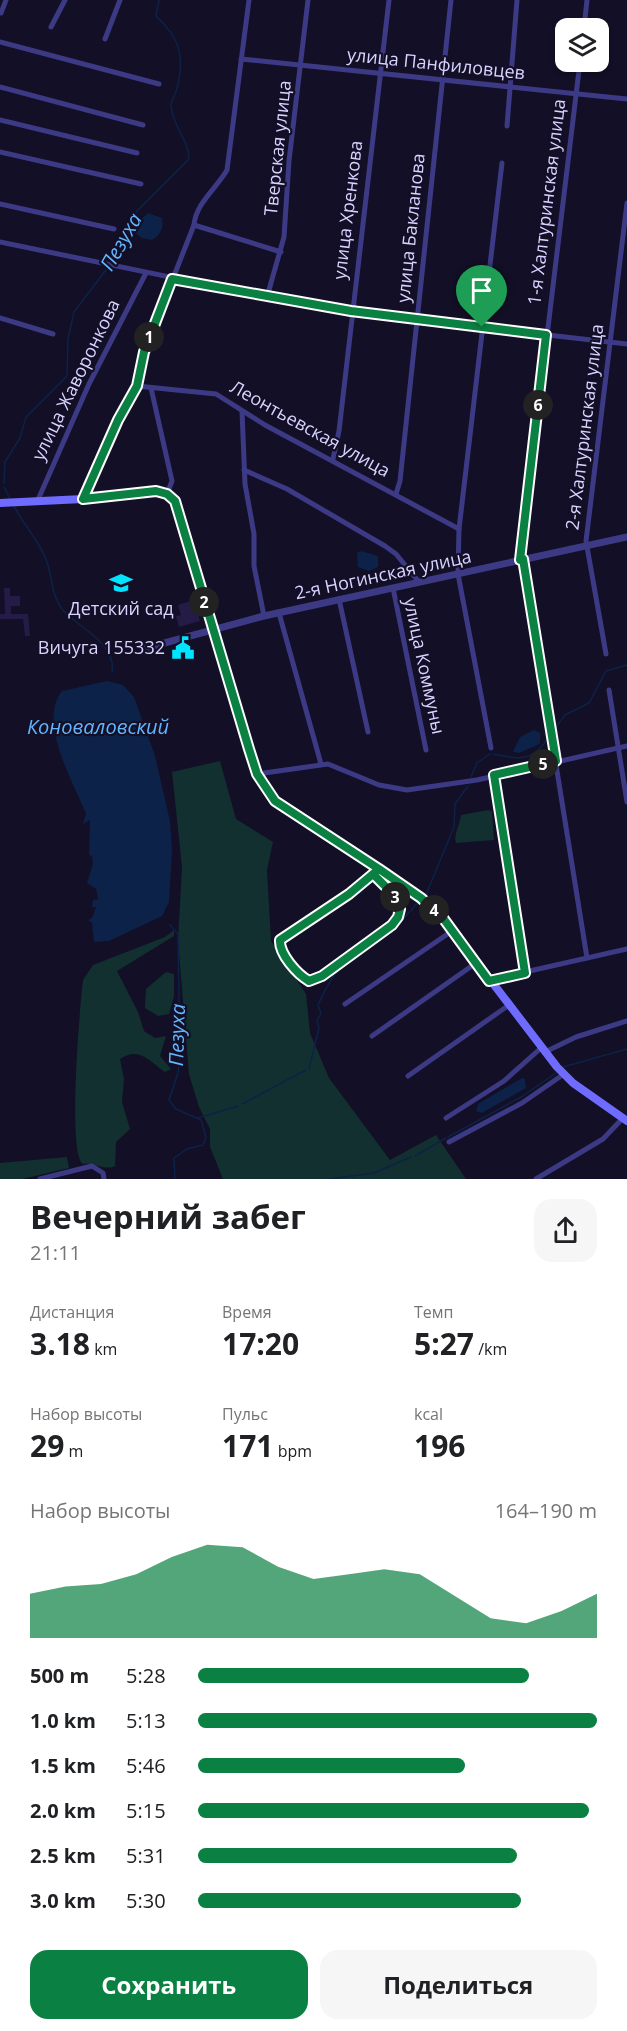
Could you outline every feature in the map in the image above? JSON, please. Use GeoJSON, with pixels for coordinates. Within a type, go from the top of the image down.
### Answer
{"type":"FeatureCollection","features":[{"type":"Feature","properties":{"kind":"main road"},"geometry":{"type":"LineString","coordinates":[[0,503],[83,499],[136,492],[156,491],[167,494],[178,508],[211,628],[257,774],[275,801],[376,872],[421,898],[452,931],[542,1050],[564,1074],[624,1120]]}},
{"type":"Feature","properties":{"kind":"street"},"geometry":{"type":"LineString","coordinates":[[1,13],[6,0]]}},
{"type":"Feature","properties":{"kind":"street"},"geometry":{"type":"LineString","coordinates":[[51,27],[65,0]]}},
{"type":"Feature","properties":{"kind":"street"},"geometry":{"type":"LineString","coordinates":[[105,39],[120,0]]}},
{"type":"Feature","properties":{"kind":"street"},"geometry":{"type":"LineString","coordinates":[[83,499],[118,420],[137,386],[144,352],[194,225],[197,209],[214,191],[227,170],[249,0]]}},
{"type":"Feature","properties":{"kind":"street","name":"Тверская улица"},"geometry":{"type":"LineString","coordinates":[[267,297],[281,252],[286,225],[289,161],[308,0]]}},
{"type":"Feature","properties":{"kind":"street","name":"улица Хренкова"},"geometry":{"type":"LineString","coordinates":[[333,459],[339,431],[351,311],[389,0]]}},
{"type":"Feature","properties":{"kind":"street","name":"улица Бакланова"},"geometry":{"type":"LineString","coordinates":[[396,494],[400,481],[451,0]]}},
{"type":"Feature","properties":{"kind":"street"},"geometry":{"type":"LineString","coordinates":[[507,126],[517,0]]}},
{"type":"Feature","properties":{"kind":"street"},"geometry":{"type":"LineString","coordinates":[[585,18],[588,0]]}},
{"type":"Feature","properties":{"kind":"street"},"geometry":{"type":"LineString","coordinates":[[0,42],[159,84]]}},
{"type":"Feature","properties":{"kind":"street","name":"улица Панфиловцев"},"geometry":{"type":"LineString","coordinates":[[241,59],[627,99]]}},
{"type":"Feature","properties":{"kind":"street","name":"1-я Халтуринская улица"},"geometry":{"type":"LineString","coordinates":[[579,72],[521,560],[587,958]]}},
{"type":"Feature","properties":{"kind":"street"},"geometry":{"type":"LineString","coordinates":[[0,87],[143,125]]}},
{"type":"Feature","properties":{"kind":"street"},"geometry":{"type":"LineString","coordinates":[[0,120],[136,153]]}},
{"type":"Feature","properties":{"kind":"street"},"geometry":{"type":"LineString","coordinates":[[0,152],[141,184]]}},
{"type":"Feature","properties":{"kind":"street"},"geometry":{"type":"LineString","coordinates":[[490,748],[458,574],[459,529],[502,163]]}},
{"type":"Feature","properties":{"kind":"street","name":"2-я Халтуринская улица"},"geometry":{"type":"LineString","coordinates":[[606,654],[587,546],[627,203]]}},
{"type":"Feature","properties":{"kind":"street"},"geometry":{"type":"LineString","coordinates":[[0,204],[114,229]]}},
{"type":"Feature","properties":{"kind":"street"},"geometry":{"type":"LineString","coordinates":[[194,225],[281,252]]}},
{"type":"Feature","properties":{"kind":"street"},"geometry":{"type":"LineString","coordinates":[[0,242],[172,279],[351,311],[627,344]]}},
{"type":"Feature","properties":{"kind":"street","name":"улица Жаворонкова"},"geometry":{"type":"LineString","coordinates":[[37,502],[89,384],[146,273]]}},
{"type":"Feature","properties":{"kind":"street"},"geometry":{"type":"LineString","coordinates":[[0,318],[53,334]]}},
{"type":"Feature","properties":{"kind":"street","name":"Леонтьевская улица"},"geometry":{"type":"LineString","coordinates":[[137,386],[216,394],[242,411],[459,529]]}},
{"type":"Feature","properties":{"kind":"street"},"geometry":{"type":"LineString","coordinates":[[151,388],[172,481],[167,494]]}},
{"type":"Feature","properties":{"kind":"street"},"geometry":{"type":"LineString","coordinates":[[242,411],[244,470],[255,534],[254,566],[264,616]]}},
{"type":"Feature","properties":{"kind":"street"},"geometry":{"type":"LineString","coordinates":[[244,470],[287,489],[385,546],[396,554],[419,582]]}},
{"type":"Feature","properties":{"kind":"street","name":"2-я Ногинская улица"},"geometry":{"type":"LineString","coordinates":[[146,648],[211,628],[627,537]]}},
{"type":"Feature","properties":{"kind":"street","name":"улица Коммуны"},"geometry":{"type":"LineString","coordinates":[[393,588],[426,750]]}},
{"type":"Feature","properties":{"kind":"street"},"geometry":{"type":"LineString","coordinates":[[339,600],[368,732]]}},
{"type":"Feature","properties":{"kind":"street"},"geometry":{"type":"LineString","coordinates":[[279,613],[321,764]]}},
{"type":"Feature","properties":{"kind":"street"},"geometry":{"type":"LineString","coordinates":[[609,690],[627,802]]}},
{"type":"Feature","properties":{"kind":"street"},"geometry":{"type":"LineString","coordinates":[[257,774],[321,764],[337,766],[390,788],[407,790],[494,775],[627,746]]}},
{"type":"Feature","properties":{"kind":"street"},"geometry":{"type":"LineString","coordinates":[[494,775],[525,973]]}},
{"type":"Feature","properties":{"kind":"street"},"geometry":{"type":"LineString","coordinates":[[376,872],[398,899],[400,909],[398,917],[392,925],[337,966],[315,981],[309,981],[291,964],[280,942],[286,934],[349,894],[376,872]]}},
{"type":"Feature","properties":{"kind":"street"},"geometry":{"type":"LineString","coordinates":[[345,1004],[452,931]]}},
{"type":"Feature","properties":{"kind":"street"},"geometry":{"type":"LineString","coordinates":[[489,981],[627,949]]}},
{"type":"Feature","properties":{"kind":"street"},"geometry":{"type":"LineString","coordinates":[[372,1036],[476,963]]}},
{"type":"Feature","properties":{"kind":"street"},"geometry":{"type":"LineString","coordinates":[[408,1076],[509,1005]]}},
{"type":"Feature","properties":{"kind":"street"},"geometry":{"type":"LineString","coordinates":[[446,1118],[504,1081],[542,1050],[627,1021]]}},
{"type":"Feature","properties":{"kind":"street"},"geometry":{"type":"LineString","coordinates":[[449,1142],[522,1103],[564,1074]]}},
{"type":"Feature","properties":{"kind":"street"},"geometry":{"type":"LineString","coordinates":[[536,1179],[603,1138],[624,1120]]}},
{"type":"Feature","properties":{"kind":"street"},"geometry":{"type":"LineString","coordinates":[[40,1179],[92,1166],[103,1173],[104,1179]]}},
{"type":"Feature","properties":{"kind":"green space"},"geometry":{"type":"Polygon","coordinates":[[[220,761],[236,819],[273,842],[267,870],[271,941],[306,994],[310,1033],[329,1078],[390,1160],[436,1135],[466,1179],[223,1179],[210,1147],[210,1129],[199,1107],[189,1074],[178,940],[182,867],[172,772],[220,761]]]}},
{"type":"Feature","properties":{"kind":"green space"},"geometry":{"type":"Polygon","coordinates":[[[488,810],[492,812],[494,840],[456,843],[455,836],[461,815],[488,810]]]}},
{"type":"Feature","properties":{"kind":"green space"},"geometry":{"type":"Polygon","coordinates":[[[174,930],[174,936],[117,971],[138,1012],[144,1031],[155,1038],[166,1036],[160,1056],[171,1069],[165,1072],[138,1054],[127,1055],[120,1059],[124,1079],[122,1102],[130,1129],[116,1142],[115,1166],[107,1168],[83,1164],[78,1154],[75,1108],[77,1047],[83,980],[93,965],[165,937],[174,930]]]}},
{"type":"Feature","properties":{"kind":"green space"},"geometry":{"type":"Polygon","coordinates":[[[166,972],[174,974],[174,996],[169,1014],[158,1016],[145,1008],[146,989],[166,972]]]}},
{"type":"Feature","properties":{"kind":"green space"},"geometry":{"type":"Polygon","coordinates":[[[67,1157],[69,1168],[22,1179],[0,1179],[0,1163],[67,1157]]]}},
{"type":"Feature","properties":{"kind":"water"},"geometry":{"type":"Polygon","coordinates":[[[148,213],[162,218],[161,231],[152,240],[142,238],[134,232],[136,224],[148,213]]]}},
{"type":"Feature","properties":{"kind":"water"},"geometry":{"type":"Polygon","coordinates":[[[361,551],[378,556],[378,567],[369,571],[358,567],[357,553],[361,551]]]}},
{"type":"Feature","properties":{"kind":"water","name":"Коноваловский"},"geometry":{"type":"Polygon","coordinates":[[[107,681],[123,685],[134,697],[155,756],[170,821],[172,849],[169,902],[162,916],[109,941],[94,942],[92,923],[88,920],[92,918],[96,907],[92,907],[93,900],[98,899],[96,889],[87,883],[93,864],[92,856],[89,855],[90,820],[83,824],[86,814],[60,752],[55,735],[54,719],[55,704],[62,691],[107,681]]]}},
{"type":"Feature","properties":{"kind":"water"},"geometry":{"type":"Polygon","coordinates":[[[534,730],[540,733],[540,744],[519,753],[513,752],[520,737],[534,730]]]}},
{"type":"Feature","properties":{"kind":"water"},"geometry":{"type":"Polygon","coordinates":[[[522,1078],[525,1079],[526,1088],[482,1113],[476,1111],[478,1104],[522,1078]]]}},
{"type":"Feature","properties":{"kind":"building"},"geometry":{"type":"Polygon","coordinates":[[[4,588],[10,588],[10,596],[20,596],[20,606],[11,606],[11,614],[28,614],[30,636],[25,636],[23,619],[0,619],[0,614],[5,614],[4,588]]]}},
{"type":"Feature","properties":{"kind":"building"},"geometry":{"type":"Polygon","coordinates":[[[194,600],[200,621],[179,627],[176,616],[181,615],[178,605],[194,600]]]}},
{"type":"Feature","properties":{"kind":"waterway","name":"Пезуха"},"geometry":{"type":"LineString","coordinates":[[112,262],[137,211],[189,159],[171,106],[179,77],[180,57],[171,32],[156,16],[159,0]]}},
{"type":"Feature","properties":{"kind":"waterway","name":"Пезуха"},"geometry":{"type":"LineString","coordinates":[[4,483],[5,462],[20,438],[26,417],[67,376],[68,339],[74,312],[109,266]]}},
{"type":"Feature","properties":{"kind":"waterway","name":"Пезуха"},"geometry":{"type":"LineString","coordinates":[[4,487],[10,499]]}},
{"type":"Feature","properties":{"kind":"waterway","name":"Пезуха"},"geometry":{"type":"LineString","coordinates":[[14,506],[45,557],[58,603],[69,616],[102,644],[112,662],[112,672]]}},
{"type":"Feature","properties":{"kind":"waterway"},"geometry":{"type":"LineString","coordinates":[[553,731],[565,715],[589,703],[606,671],[627,665]]}},
{"type":"Feature","properties":{"kind":"waterway"},"geometry":{"type":"LineString","coordinates":[[493,754],[525,757],[537,751],[549,737]]}},
{"type":"Feature","properties":{"kind":"waterway"},"geometry":{"type":"LineString","coordinates":[[471,777],[477,763],[490,754]]}},
{"type":"Feature","properties":{"kind":"waterway"},"geometry":{"type":"LineString","coordinates":[[425,897],[454,827],[455,804],[468,786]]}},
{"type":"Feature","properties":{"kind":"waterway"},"geometry":{"type":"LineString","coordinates":[[411,911],[415,905],[420,903]]}},
{"type":"Feature","properties":{"kind":"waterway"},"geometry":{"type":"LineString","coordinates":[[309,1069],[319,1028],[317,1021],[321,1013],[318,1005],[331,979],[346,964],[393,930],[409,912]]}},
{"type":"Feature","properties":{"kind":"waterway","name":"Пезуха"},"geometry":{"type":"LineString","coordinates":[[170,925],[178,934],[180,1058],[178,1073],[169,1100],[176,1109],[201,1120],[206,1137],[203,1145],[187,1149],[174,1158],[175,1179]]}},
{"type":"Feature","properties":{"kind":"waterway"},"geometry":{"type":"LineString","coordinates":[[563,1067],[627,1049]]}},
{"type":"Feature","properties":{"kind":"waterway"},"geometry":{"type":"LineString","coordinates":[[242,1104],[306,1070]]}},
{"type":"Feature","properties":{"kind":"waterway"},"geometry":{"type":"LineString","coordinates":[[448,1137],[521,1097],[556,1073]]}},
{"type":"Feature","properties":{"kind":"waterway"},"geometry":{"type":"LineString","coordinates":[[198,1118],[238,1106]]}},
{"type":"Feature","properties":{"kind":"waterway"},"geometry":{"type":"LineString","coordinates":[[415,1156],[446,1138]]}},
{"type":"Feature","properties":{"kind":"waterway"},"geometry":{"type":"LineString","coordinates":[[329,1179],[374,1173],[411,1157]]}},
{"type":"Feature","properties":{"kind":"place","name":"Детский сад"},"geometry":{"type":"Point","coordinates":[121,583]}},
{"type":"Feature","properties":{"kind":"place","name":"Вичуга 155332"},"geometry":{"type":"Point","coordinates":[183,648]}},
{"type":"Feature","properties":{"kind":"route"},"geometry":{"type":"LineString","coordinates":[[482,327],[351,311],[212,288],[172,279],[144,352],[137,386],[118,420],[83,499],[156,491],[167,494],[175,501],[211,628],[257,774],[265,790],[275,801],[379,869],[373,874],[379,881],[398,899],[400,903],[398,917],[392,925],[315,981],[309,981],[291,964],[280,945],[280,940],[359,887],[379,869],[421,898],[443,918],[489,981],[525,973],[494,775],[556,761],[523,559],[520,560],[546,335],[482,327]]}}]}
